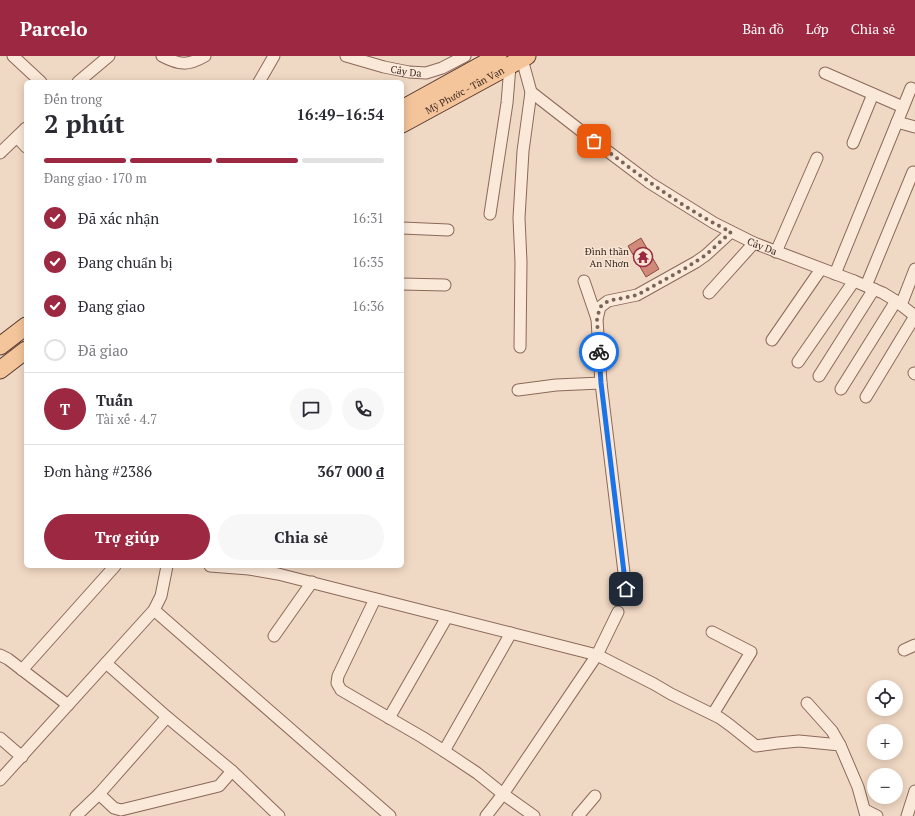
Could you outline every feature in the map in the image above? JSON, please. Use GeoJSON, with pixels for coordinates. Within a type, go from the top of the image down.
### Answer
{"type":"FeatureCollection","features":[{"type":"Feature","properties":{"kind":"main road","name":"Mỹ Phước - Tân Vạn"},"geometry":{"type":"LineString","coordinates":[[404,108],[434,92],[516,59]]}},
{"type":"Feature","properties":{"kind":"main road","name":"Mỹ Phước - Tân Vạn"},"geometry":{"type":"LineString","coordinates":[[404,123],[516,59]]}},
{"type":"Feature","properties":{"kind":"main road"},"geometry":{"type":"LineString","coordinates":[[0,346],[24,328]]}},
{"type":"Feature","properties":{"kind":"main road"},"geometry":{"type":"LineString","coordinates":[[0,370],[24,352]]}},
{"type":"Feature","properties":{"kind":"street"},"geometry":{"type":"LineString","coordinates":[[12,56],[39,80]]}},
{"type":"Feature","properties":{"kind":"street"},"geometry":{"type":"LineString","coordinates":[[80,80],[109,56]]}},
{"type":"Feature","properties":{"kind":"street"},"geometry":{"type":"LineString","coordinates":[[162,56],[171,61],[188,63],[205,56]]}},
{"type":"Feature","properties":{"kind":"street"},"geometry":{"type":"LineString","coordinates":[[260,80],[274,56]]}},
{"type":"Feature","properties":{"kind":"street","name":"Cây Da"},"geometry":{"type":"LineString","coordinates":[[346,56],[372,64],[409,72],[426,73],[442,68],[465,56]]}},
{"type":"Feature","properties":{"kind":"street"},"geometry":{"type":"LineString","coordinates":[[441,56],[442,68]]}},
{"type":"Feature","properties":{"kind":"street"},"geometry":{"type":"LineString","coordinates":[[516,59],[531,92],[523,150],[519,218],[521,262],[520,347]]}},
{"type":"Feature","properties":{"kind":"street"},"geometry":{"type":"LineString","coordinates":[[490,214],[507,103],[516,59]]}},
{"type":"Feature","properties":{"kind":"street"},"geometry":{"type":"LineString","coordinates":[[426,73],[434,92]]}},
{"type":"Feature","properties":{"kind":"street"},"geometry":{"type":"LineString","coordinates":[[826,73],[903,107]]}},
{"type":"Feature","properties":{"kind":"street"},"geometry":{"type":"LineString","coordinates":[[835,274],[911,88]]}},
{"type":"Feature","properties":{"kind":"street","name":"Cây Da"},"geometry":{"type":"LineString","coordinates":[[531,92],[650,183],[714,223],[754,243],[870,288],[899,303],[915,316]]}},
{"type":"Feature","properties":{"kind":"street"},"geometry":{"type":"LineString","coordinates":[[853,143],[873,94]]}},
{"type":"Feature","properties":{"kind":"street"},"geometry":{"type":"LineString","coordinates":[[897,122],[915,127]]}},
{"type":"Feature","properties":{"kind":"street"},"geometry":{"type":"LineString","coordinates":[[0,152],[24,130]]}},
{"type":"Feature","properties":{"kind":"street"},"geometry":{"type":"LineString","coordinates":[[17,137],[24,145]]}},
{"type":"Feature","properties":{"kind":"street"},"geometry":{"type":"LineString","coordinates":[[776,252],[817,158]]}},
{"type":"Feature","properties":{"kind":"street"},"geometry":{"type":"LineString","coordinates":[[819,376],[870,288],[913,172]]}},
{"type":"Feature","properties":{"kind":"street"},"geometry":{"type":"LineString","coordinates":[[404,228],[448,230]]}},
{"type":"Feature","properties":{"kind":"street"},"geometry":{"type":"LineString","coordinates":[[597,319],[600,307],[608,301],[637,295],[696,262],[731,232]]}},
{"type":"Feature","properties":{"kind":"street"},"geometry":{"type":"LineString","coordinates":[[708,292],[754,243]]}},
{"type":"Feature","properties":{"kind":"street"},"geometry":{"type":"LineString","coordinates":[[772,340],[820,269]]}},
{"type":"Feature","properties":{"kind":"street"},"geometry":{"type":"LineString","coordinates":[[841,389],[899,303],[915,269]]}},
{"type":"Feature","properties":{"kind":"street"},"geometry":{"type":"LineString","coordinates":[[584,281],[597,319],[601,383],[626,589]]}},
{"type":"Feature","properties":{"kind":"street"},"geometry":{"type":"LineString","coordinates":[[798,362],[854,281]]}},
{"type":"Feature","properties":{"kind":"street"},"geometry":{"type":"LineString","coordinates":[[404,284],[445,285]]}},
{"type":"Feature","properties":{"kind":"street"},"geometry":{"type":"LineString","coordinates":[[866,398],[915,316]]}},
{"type":"Feature","properties":{"kind":"street"},"geometry":{"type":"LineString","coordinates":[[518,390],[556,385],[601,383]]}},
{"type":"Feature","properties":{"kind":"street"},"geometry":{"type":"LineString","coordinates":[[22,670],[113,568]]}},
{"type":"Feature","properties":{"kind":"street"},"geometry":{"type":"LineString","coordinates":[[0,780],[154,610],[162,596],[167,568]]}},
{"type":"Feature","properties":{"kind":"street"},"geometry":{"type":"LineString","coordinates":[[236,568],[264,569],[278,574],[597,655],[671,694],[713,714],[756,746],[799,741],[840,745]]}},
{"type":"Feature","properties":{"kind":"street"},"geometry":{"type":"LineString","coordinates":[[274,636],[312,582]]}},
{"type":"Feature","properties":{"kind":"street"},"geometry":{"type":"LineString","coordinates":[[375,598],[338,676],[336,683],[341,690],[444,751],[477,773],[534,816]]}},
{"type":"Feature","properties":{"kind":"street"},"geometry":{"type":"LineString","coordinates":[[154,610],[390,816]]}},
{"type":"Feature","properties":{"kind":"street"},"geometry":{"type":"LineString","coordinates":[[486,816],[503,794],[597,655],[618,612]]}},
{"type":"Feature","properties":{"kind":"street"},"geometry":{"type":"LineString","coordinates":[[389,718],[447,617]]}},
{"type":"Feature","properties":{"kind":"street"},"geometry":{"type":"LineString","coordinates":[[712,632],[751,652],[713,714]]}},
{"type":"Feature","properties":{"kind":"street"},"geometry":{"type":"LineString","coordinates":[[444,751],[511,633]]}},
{"type":"Feature","properties":{"kind":"street"},"geometry":{"type":"LineString","coordinates":[[904,650],[915,644]]}},
{"type":"Feature","properties":{"kind":"street"},"geometry":{"type":"LineString","coordinates":[[0,655],[8,659],[68,705]]}},
{"type":"Feature","properties":{"kind":"street"},"geometry":{"type":"LineString","coordinates":[[106,663],[167,717],[232,771],[279,816]]}},
{"type":"Feature","properties":{"kind":"street"},"geometry":{"type":"LineString","coordinates":[[807,703],[832,731],[840,745],[853,774],[866,813],[877,816]]}},
{"type":"Feature","properties":{"kind":"street"},"geometry":{"type":"LineString","coordinates":[[76,816],[99,794],[167,717]]}},
{"type":"Feature","properties":{"kind":"street"},"geometry":{"type":"LineString","coordinates":[[0,738],[22,757]]}},
{"type":"Feature","properties":{"kind":"street"},"geometry":{"type":"LineString","coordinates":[[99,794],[114,808],[121,810],[219,786],[232,771]]}},
{"type":"Feature","properties":{"kind":"street"},"geometry":{"type":"LineString","coordinates":[[907,816],[915,791]]}},
{"type":"Feature","properties":{"kind":"street"},"geometry":{"type":"LineString","coordinates":[[578,816],[595,796]]}},
{"type":"Feature","properties":{"kind":"building","name":"Đình thần An Nhơn"},"geometry":{"type":"Polygon","coordinates":[[[641,238],[659,269],[646,277],[628,246],[641,238]]]}},
{"type":"Feature","properties":{"kind":"way so far"},"geometry":{"type":"LineString","coordinates":[[594,141],[650,183],[731,232],[706,255],[684,269],[637,295],[608,301],[600,307],[597,319],[599,352]]}},
{"type":"Feature","properties":{"kind":"place","name":"Đình thần An Nhơn"},"geometry":{"type":"Point","coordinates":[643,257]}},
{"type":"Feature","properties":{"kind":"route"},"geometry":{"type":"LineString","coordinates":[[599,352],[601,383],[626,589]]}}]}
